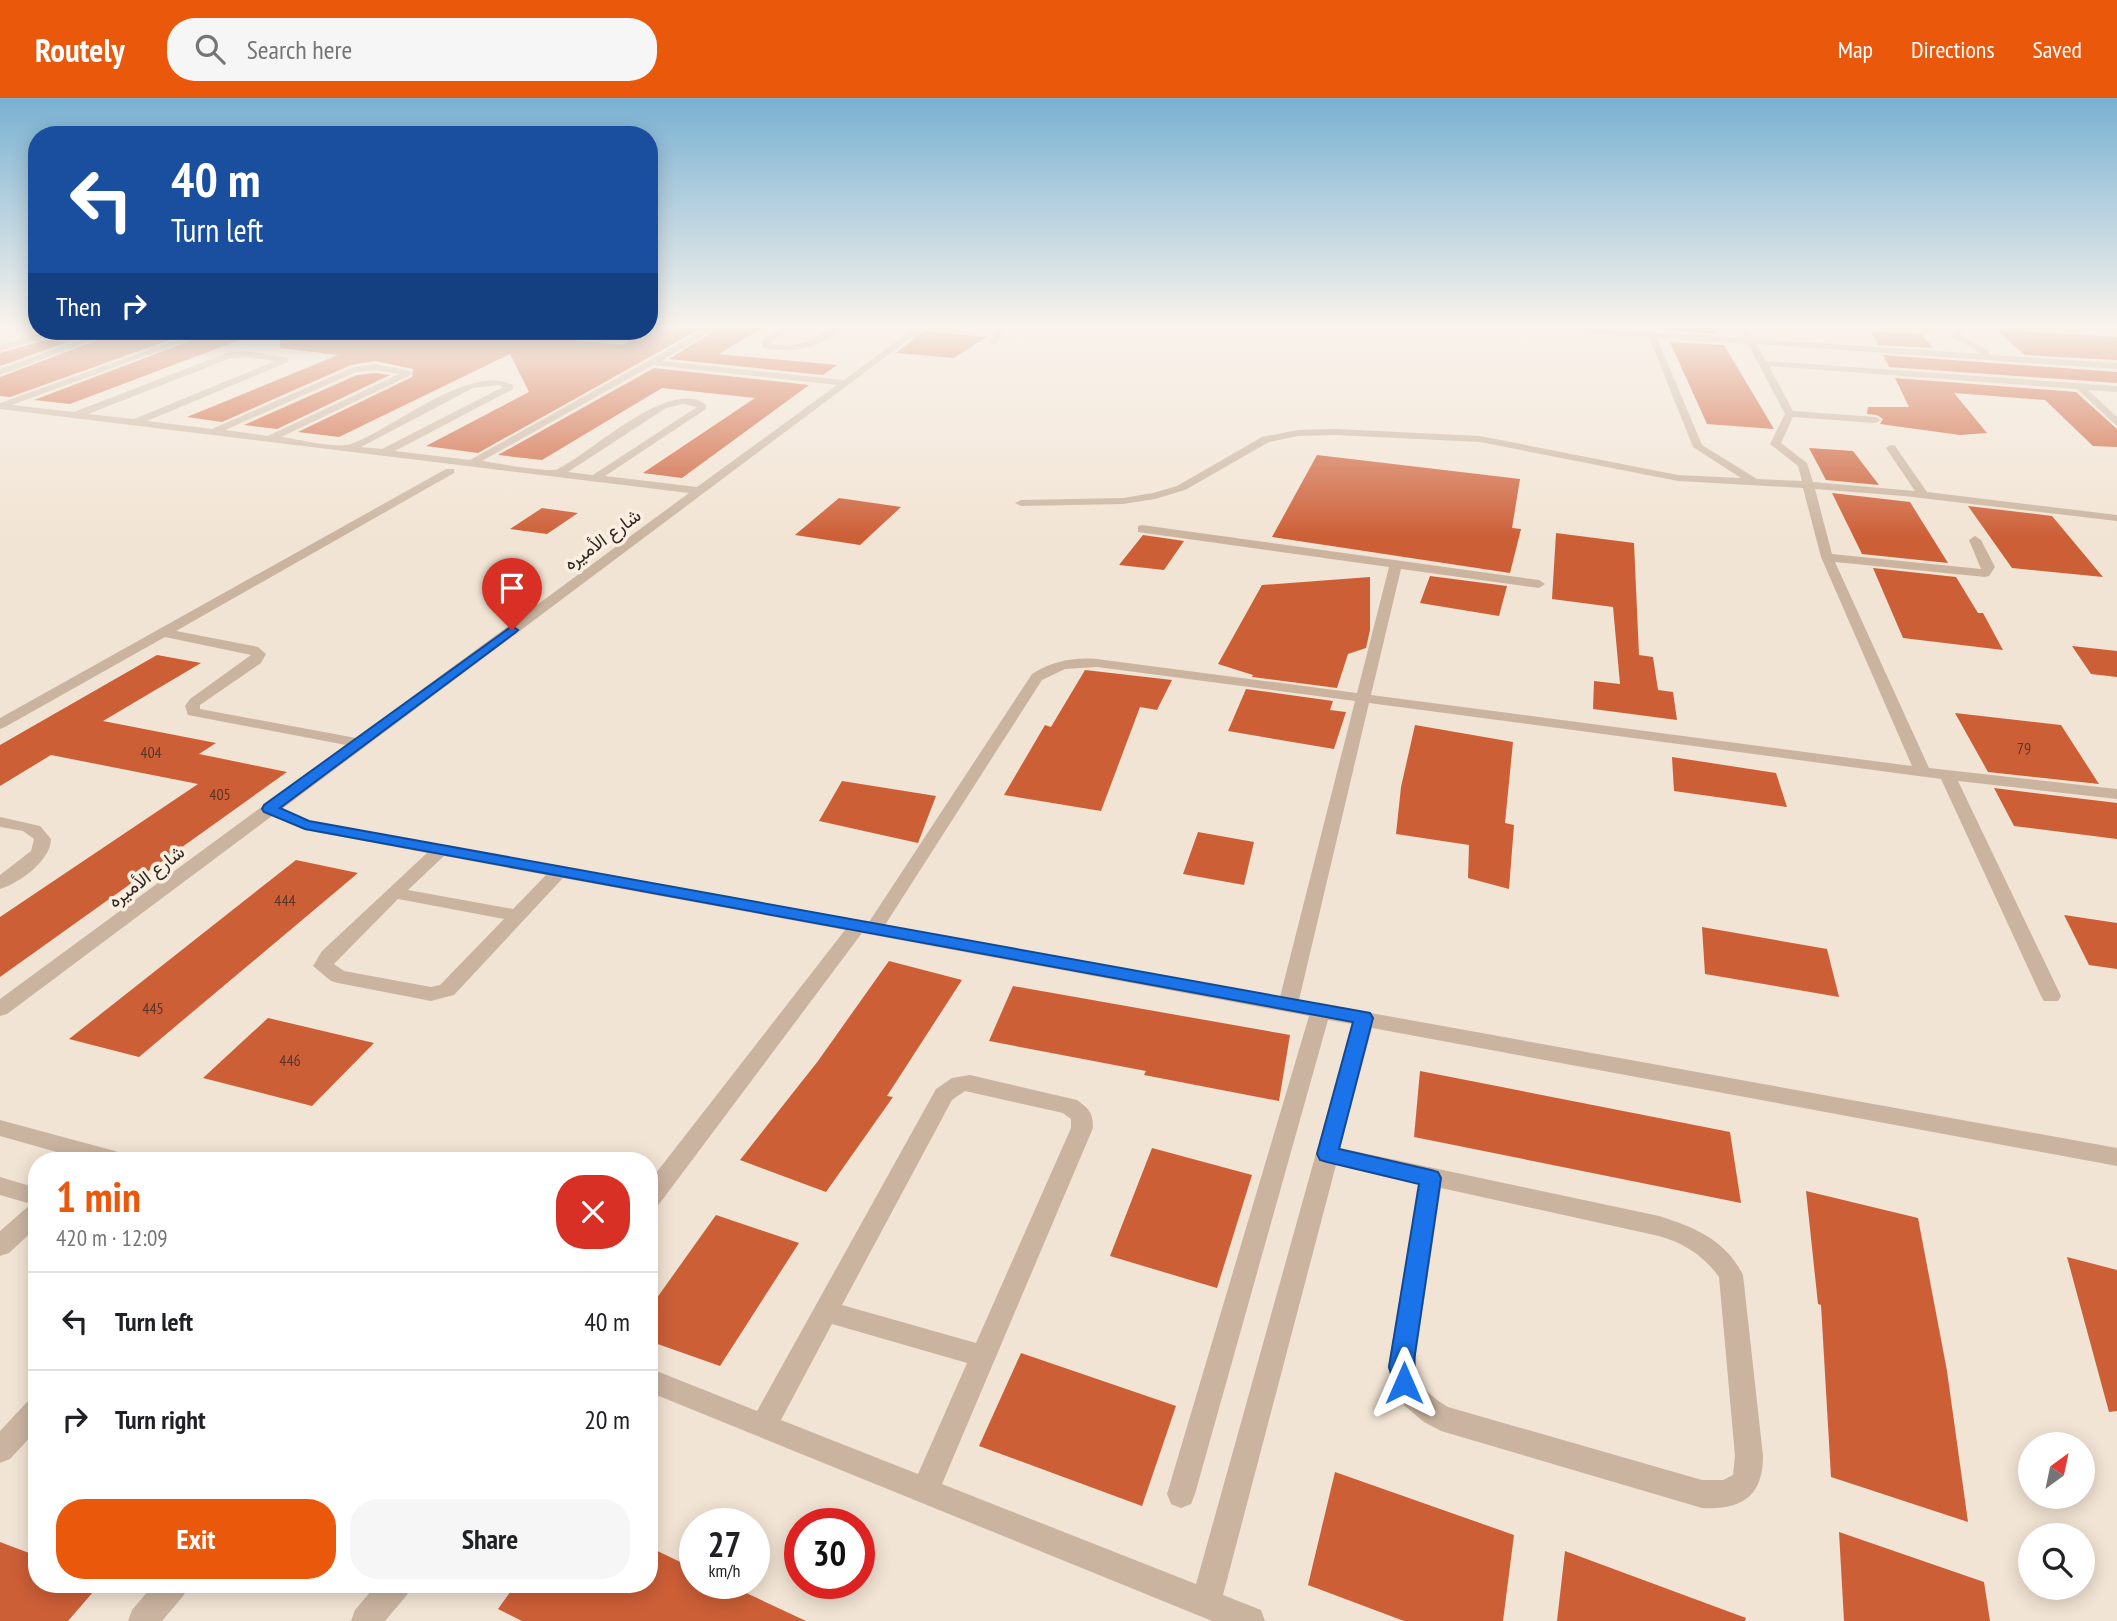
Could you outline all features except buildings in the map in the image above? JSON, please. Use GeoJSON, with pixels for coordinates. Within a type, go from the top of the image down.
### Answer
{"type":"FeatureCollection","features":[{"type":"Feature","properties":{"kind":"street"},"geometry":{"type":"LineString","coordinates":[[0,406],[28,396]]}},
{"type":"Feature","properties":{"kind":"street"},"geometry":{"type":"LineString","coordinates":[[74,415],[123,396]]}},
{"type":"Feature","properties":{"kind":"street"},"geometry":{"type":"LineString","coordinates":[[135,422],[198,396]]}},
{"type":"Feature","properties":{"kind":"street"},"geometry":{"type":"LineString","coordinates":[[213,432],[295,396]]}},
{"type":"Feature","properties":{"kind":"street"},"geometry":{"type":"LineString","coordinates":[[269,439],[359,396]]}},
{"type":"Feature","properties":{"kind":"street"},"geometry":{"type":"LineString","coordinates":[[348,449],[451,396]]}},
{"type":"Feature","properties":{"kind":"street"},"geometry":{"type":"LineString","coordinates":[[383,453],[493,396]]}},
{"type":"Feature","properties":{"kind":"street"},"geometry":{"type":"LineString","coordinates":[[470,469],[592,396]]}},
{"type":"Feature","properties":{"kind":"street","name":"شارع الأميره"},"geometry":{"type":"LineString","coordinates":[[0,1009],[828,396]]}},
{"type":"Feature","properties":{"kind":"street"},"geometry":{"type":"LineString","coordinates":[[1677,396],[1698,447],[1754,482]]}},
{"type":"Feature","properties":{"kind":"street"},"geometry":{"type":"LineString","coordinates":[[1780,396],[1790,414]]}},
{"type":"Feature","properties":{"kind":"street"},"geometry":{"type":"LineString","coordinates":[[2089,396],[2117,423]]}},
{"type":"Feature","properties":{"kind":"street"},"geometry":{"type":"LineString","coordinates":[[557,474],[663,406],[683,401],[697,402],[703,407],[594,479]]}},
{"type":"Feature","properties":{"kind":"street"},"geometry":{"type":"LineString","coordinates":[[0,406],[440,460],[470,469],[693,496]]}},
{"type":"Feature","properties":{"kind":"street"},"geometry":{"type":"LineString","coordinates":[[0,414],[14,408]]}},
{"type":"Feature","properties":{"kind":"street"},"geometry":{"type":"LineString","coordinates":[[0,414],[450,471],[484,465],[594,479],[693,496]]}},
{"type":"Feature","properties":{"kind":"street"},"geometry":{"type":"LineString","coordinates":[[1790,414],[1876,420]]}},
{"type":"Feature","properties":{"kind":"street"},"geometry":{"type":"LineString","coordinates":[[1790,414],[1775,442],[1801,463],[1827,557],[1923,772]]}},
{"type":"Feature","properties":{"kind":"street"},"geometry":{"type":"LineString","coordinates":[[1021,503],[1123,501],[1155,496],[1181,488],[1253,444],[1281,436],[1317,432],[1480,439],[1662,476],[1923,495],[2117,518]]}},
{"type":"Feature","properties":{"kind":"street"},"geometry":{"type":"LineString","coordinates":[[1891,448],[1923,495]]}},
{"type":"Feature","properties":{"kind":"street"},"geometry":{"type":"LineString","coordinates":[[425,468],[440,460]]}},
{"type":"Feature","properties":{"kind":"street"},"geometry":{"type":"LineString","coordinates":[[579,460],[617,464]]}},
{"type":"Feature","properties":{"kind":"street"},"geometry":{"type":"LineString","coordinates":[[0,724],[450,471]]}},
{"type":"Feature","properties":{"kind":"street"},"geometry":{"type":"LineString","coordinates":[[1142,529],[1539,584]]}},
{"type":"Feature","properties":{"kind":"street"},"geometry":{"type":"LineString","coordinates":[[1827,557],[1974,574],[1985,573],[1989,567],[1976,540]]}},
{"type":"Feature","properties":{"kind":"street"},"geometry":{"type":"LineString","coordinates":[[1288,1004],[1396,564]]}},
{"type":"Feature","properties":{"kind":"street"},"geometry":{"type":"LineString","coordinates":[[163,632],[253,650],[259,654],[256,660],[195,702],[192,706],[193,712],[359,743]]}},
{"type":"Feature","properties":{"kind":"street"},"geometry":{"type":"LineString","coordinates":[[658,1189],[867,926],[1037,677],[1059,665],[1091,662],[1923,772],[2117,794]]}},
{"type":"Feature","properties":{"kind":"street"},"geometry":{"type":"LineString","coordinates":[[1947,775],[2051,996]]}},
{"type":"Feature","properties":{"kind":"street"},"geometry":{"type":"LineString","coordinates":[[269,809],[305,825],[2117,1157]]}},
{"type":"Feature","properties":{"kind":"street"},"geometry":{"type":"LineString","coordinates":[[0,822],[29,828],[39,833],[43,841],[41,851],[32,861],[0,883]]}},
{"type":"Feature","properties":{"kind":"street"},"geometry":{"type":"LineString","coordinates":[[442,848],[329,955],[323,966],[326,971],[363,981],[438,993],[454,985],[561,870]]}},
{"type":"Feature","properties":{"kind":"street"},"geometry":{"type":"LineString","coordinates":[[395,893],[518,916]]}},
{"type":"Feature","properties":{"kind":"street"},"geometry":{"type":"LineString","coordinates":[[1181,1494],[1321,1010]]}},
{"type":"Feature","properties":{"kind":"street"},"geometry":{"type":"LineString","coordinates":[[1206,1604],[1364,1018]]}},
{"type":"Feature","properties":{"kind":"street"},"geometry":{"type":"LineString","coordinates":[[763,1426],[940,1102],[951,1088],[970,1083],[1069,1106],[1082,1115],[1082,1128],[925,1490]]}},
{"type":"Feature","properties":{"kind":"street"},"geometry":{"type":"LineString","coordinates":[[0,1128],[86,1152]]}},
{"type":"Feature","properties":{"kind":"street"},"geometry":{"type":"LineString","coordinates":[[1327,1154],[1659,1226],[1702,1242],[1720,1257],[1731,1275],[1750,1463],[1745,1483],[1735,1492],[1720,1496],[1702,1494],[1441,1418],[1425,1409],[1404,1383],[1401,1367],[1431,1178]]}},
{"type":"Feature","properties":{"kind":"street"},"geometry":{"type":"LineString","coordinates":[[0,1186],[28,1194]]}},
{"type":"Feature","properties":{"kind":"street"},"geometry":{"type":"LineString","coordinates":[[0,1246],[28,1220]]}},
{"type":"Feature","properties":{"kind":"street"},"geometry":{"type":"LineString","coordinates":[[826,1311],[982,1356]]}},
{"type":"Feature","properties":{"kind":"street"},"geometry":{"type":"LineString","coordinates":[[658,1384],[1250,1621]]}},
{"type":"Feature","properties":{"kind":"street"},"geometry":{"type":"LineString","coordinates":[[0,1450],[28,1420]]}},
{"type":"Feature","properties":{"kind":"street"},"geometry":{"type":"LineString","coordinates":[[143,1621],[166,1593]]}},
{"type":"Feature","properties":{"kind":"street"},"geometry":{"type":"LineString","coordinates":[[366,1621],[389,1593]]}},
{"type":"Feature","properties":{"kind":"route"},"geometry":{"type":"LineString","coordinates":[[512,630],[269,809],[305,825],[1364,1018],[1327,1154],[1431,1178],[1401,1367],[1404,1383]]}}]}
